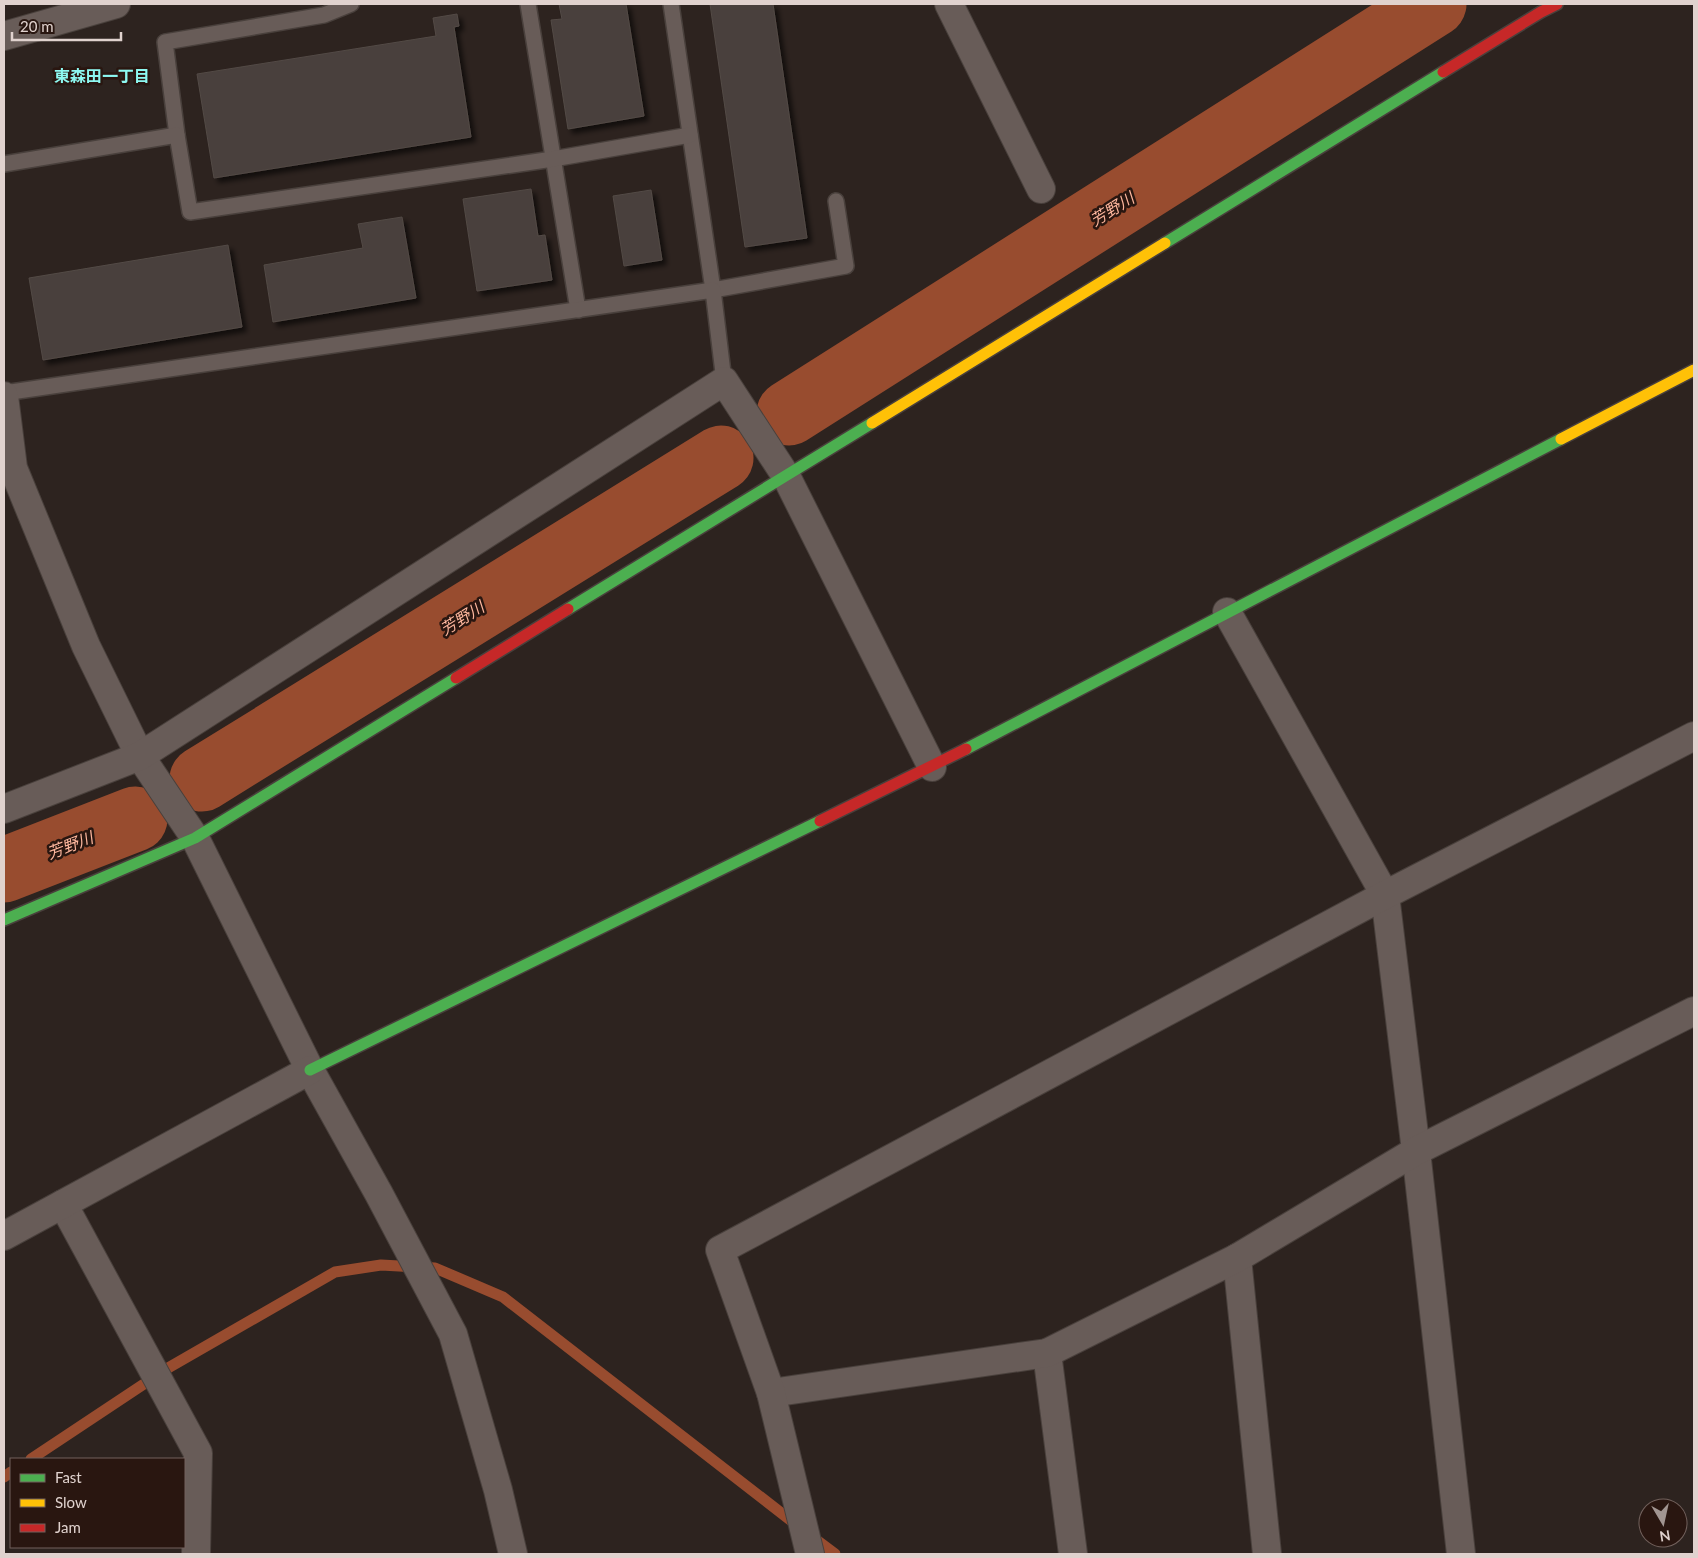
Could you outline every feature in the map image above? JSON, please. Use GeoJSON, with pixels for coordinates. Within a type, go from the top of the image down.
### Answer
{"type":"FeatureCollection","features":[{"type":"Feature","properties":{"kind":"street"},"geometry":{"type":"LineString","coordinates":[[4,36],[116,4]]}},
{"type":"Feature","properties":{"kind":"street"},"geometry":{"type":"LineString","coordinates":[[949,4],[1041,189]]}},
{"type":"Feature","properties":{"kind":"street"},"geometry":{"type":"LineString","coordinates":[[4,920],[195,838],[1524,22],[1557,4]]}},
{"type":"Feature","properties":{"kind":"street"},"geometry":{"type":"LineString","coordinates":[[4,1236],[310,1070],[932,767],[1694,370]]}},
{"type":"Feature","properties":{"kind":"street"},"geometry":{"type":"LineString","coordinates":[[4,809],[140,756],[724,381],[786,476],[932,767]]}},
{"type":"Feature","properties":{"kind":"street"},"geometry":{"type":"LineString","coordinates":[[4,395],[8,468],[86,646],[140,756],[195,838],[310,1070],[379,1194],[453,1334],[498,1490],[512,1554]]}},
{"type":"Feature","properties":{"kind":"street"},"geometry":{"type":"LineString","coordinates":[[1227,612],[1385,895],[1461,1554]]}},
{"type":"Feature","properties":{"kind":"street"},"geometry":{"type":"LineString","coordinates":[[810,1554],[794,1495],[771,1393],[720,1250],[1385,895],[1694,736]]}},
{"type":"Feature","properties":{"kind":"street"},"geometry":{"type":"LineString","coordinates":[[771,1393],[1047,1353],[1237,1258],[1416,1151],[1694,1011]]}},
{"type":"Feature","properties":{"kind":"street"},"geometry":{"type":"LineString","coordinates":[[63,1204],[198,1454],[196,1554]]}},
{"type":"Feature","properties":{"kind":"street"},"geometry":{"type":"LineString","coordinates":[[1237,1258],[1267,1554]]}},
{"type":"Feature","properties":{"kind":"street"},"geometry":{"type":"LineString","coordinates":[[1047,1353],[1073,1554]]}},
{"type":"Feature","properties":{"kind":"lane"},"geometry":{"type":"LineString","coordinates":[[350,4],[324,15],[165,42],[177,135],[190,212],[553,159],[690,135]]}},
{"type":"Feature","properties":{"kind":"lane"},"geometry":{"type":"LineString","coordinates":[[528,4],[578,310]]}},
{"type":"Feature","properties":{"kind":"lane"},"geometry":{"type":"LineString","coordinates":[[670,4],[713,290],[724,381]]}},
{"type":"Feature","properties":{"kind":"lane"},"geometry":{"type":"LineString","coordinates":[[4,164],[177,135]]}},
{"type":"Feature","properties":{"kind":"lane"},"geometry":{"type":"LineString","coordinates":[[4,395],[713,290],[846,266],[836,201]]}},
{"type":"Feature","properties":{"kind":"building"},"geometry":{"type":"Polygon","coordinates":[[[559,4],[626,4],[644,116],[568,129],[551,20],[562,19],[559,4]]]}},
{"type":"Feature","properties":{"kind":"building"},"geometry":{"type":"Polygon","coordinates":[[[710,4],[773,4],[807,238],[745,247],[710,4]]]}},
{"type":"Feature","properties":{"kind":"building"},"geometry":{"type":"Polygon","coordinates":[[[457,14],[459,26],[454,27],[471,137],[214,178],[197,74],[436,36],[433,18],[457,14]]]}},
{"type":"Feature","properties":{"kind":"building"},"geometry":{"type":"Polygon","coordinates":[[[531,189],[538,236],[545,235],[552,280],[477,291],[463,199],[531,189]]]}},
{"type":"Feature","properties":{"kind":"building"},"geometry":{"type":"Polygon","coordinates":[[[651,190],[662,260],[624,266],[613,196],[651,190]]]}},
{"type":"Feature","properties":{"kind":"building"},"geometry":{"type":"Polygon","coordinates":[[[402,217],[416,298],[273,322],[264,265],[363,248],[358,224],[402,217]]]}},
{"type":"Feature","properties":{"kind":"building"},"geometry":{"type":"Polygon","coordinates":[[[228,245],[242,327],[43,360],[29,278],[228,245]]]}},
{"type":"Feature","properties":{"kind":"waterway","name":"芳野川"},"geometry":{"type":"LineString","coordinates":[[789,413],[1434,4]]}},
{"type":"Feature","properties":{"kind":"waterway","name":"芳野川"},"geometry":{"type":"LineString","coordinates":[[202,779],[721,458]]}},
{"type":"Feature","properties":{"kind":"waterway","name":"芳野川"},"geometry":{"type":"LineString","coordinates":[[4,870],[135,819]]}},
{"type":"Feature","properties":{"kind":"waterway"},"geometry":{"type":"LineString","coordinates":[[33,1458],[168,1368],[335,1272],[381,1265],[435,1268],[503,1297],[798,1526]]}},
{"type":"Feature","properties":{"kind":"waterway"},"geometry":{"type":"LineString","coordinates":[[4,1477],[10,1473]]}},
{"type":"Feature","properties":{"kind":"waterway"},"geometry":{"type":"LineString","coordinates":[[811,1536],[835,1554]]}},
{"type":"Feature","properties":{"kind":"traffic: fast"},"geometry":{"type":"LineString","coordinates":[[1165,243],[1443,72]]}},
{"type":"Feature","properties":{"kind":"traffic: fast"},"geometry":{"type":"LineString","coordinates":[[568,609],[872,423]]}},
{"type":"Feature","properties":{"kind":"traffic: fast"},"geometry":{"type":"LineString","coordinates":[[966,749],[1561,439]]}},
{"type":"Feature","properties":{"kind":"traffic: fast"},"geometry":{"type":"LineString","coordinates":[[4,920],[195,838],[456,678]]}},
{"type":"Feature","properties":{"kind":"traffic: fast"},"geometry":{"type":"LineString","coordinates":[[310,1070],[820,821]]}},
{"type":"Feature","properties":{"kind":"traffic: slow"},"geometry":{"type":"LineString","coordinates":[[872,423],[1165,243]]}},
{"type":"Feature","properties":{"kind":"traffic: slow"},"geometry":{"type":"LineString","coordinates":[[1561,439],[1694,370]]}},
{"type":"Feature","properties":{"kind":"traffic: jam"},"geometry":{"type":"LineString","coordinates":[[1443,72],[1557,4]]}},
{"type":"Feature","properties":{"kind":"traffic: jam"},"geometry":{"type":"LineString","coordinates":[[456,678],[568,609]]}},
{"type":"Feature","properties":{"kind":"traffic: jam"},"geometry":{"type":"LineString","coordinates":[[820,821],[966,749]]}},
{"type":"Feature","properties":{"kind":"district","name":"東森田一丁目"},"geometry":{"type":"Point","coordinates":[102,76]}}]}
